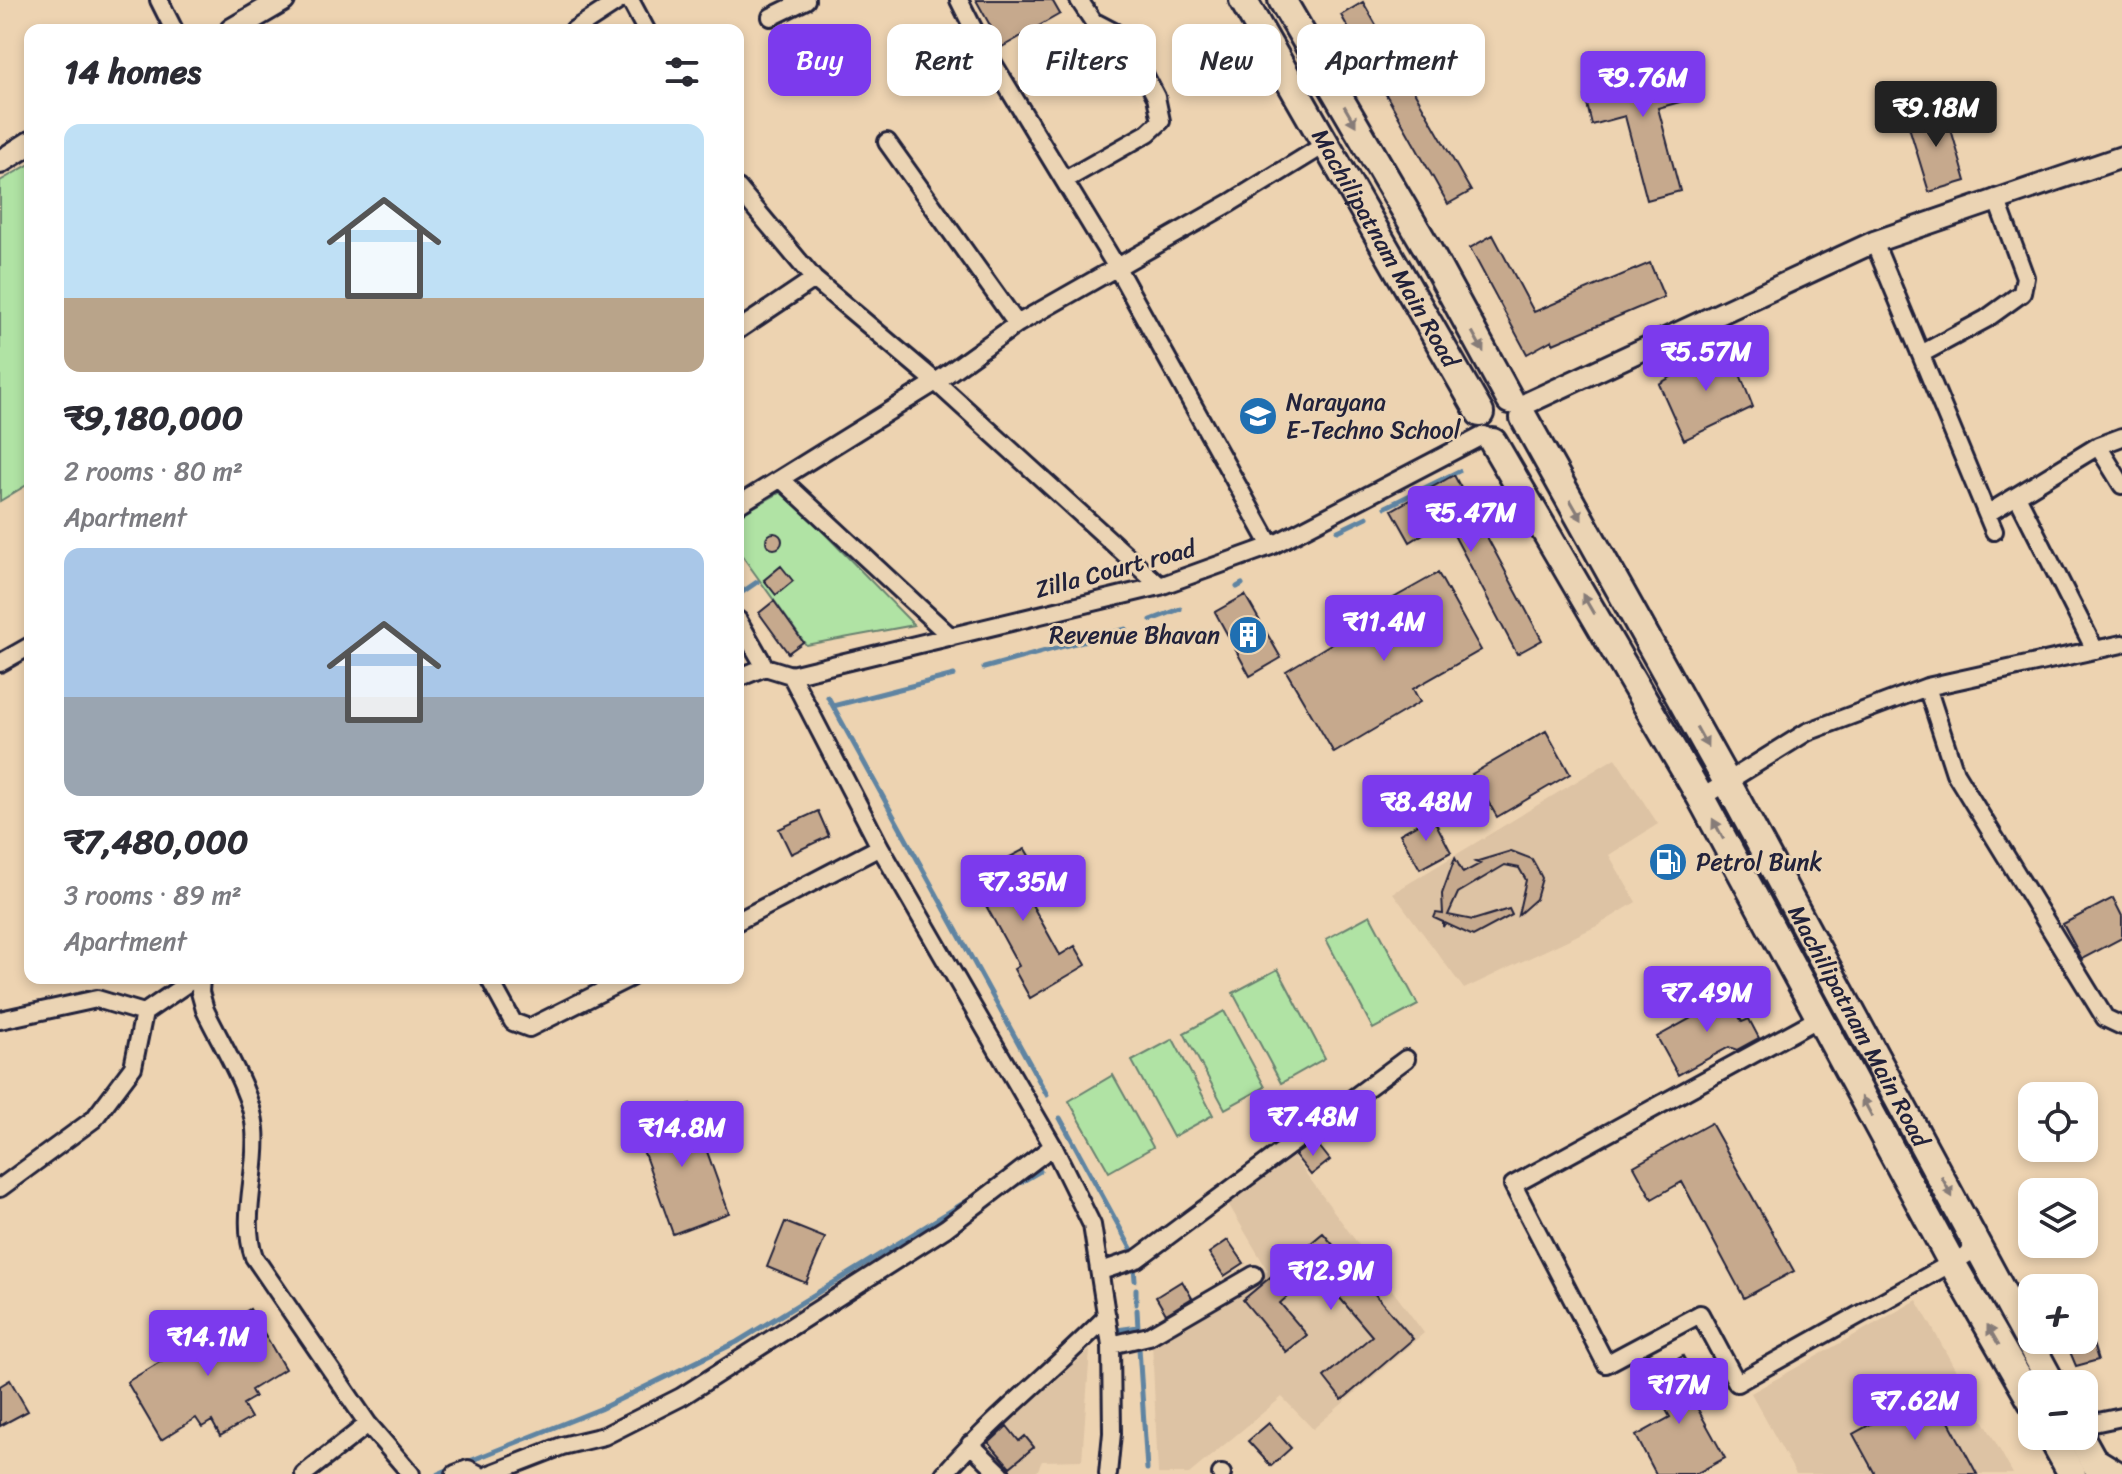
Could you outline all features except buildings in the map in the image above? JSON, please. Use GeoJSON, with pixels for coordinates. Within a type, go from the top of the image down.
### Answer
{"type":"FeatureCollection","features":[{"type":"Feature","properties":{"kind":"main road"},"geometry":{"type":"LineString","coordinates":[[242,24],[283,0]]}},
{"type":"Feature","properties":{"kind":"main road","name":"Machilipatnam Main Road"},"geometry":{"type":"LineString","coordinates":[[1243,0],[1486,430],[1701,798],[1952,1263],[2018,1378]]}},
{"type":"Feature","properties":{"kind":"main road","name":"Machilipatnam Main Road"},"geometry":{"type":"LineString","coordinates":[[1282,0],[1427,248],[1727,782],[2045,1370]]}},
{"type":"Feature","properties":{"kind":"main road"},"geometry":{"type":"LineString","coordinates":[[0,162],[24,147]]}},
{"type":"Feature","properties":{"kind":"main road"},"geometry":{"type":"LineString","coordinates":[[1498,399],[1517,408],[1523,429],[1516,438],[1507,444],[1486,430],[1498,399]]}},
{"type":"Feature","properties":{"kind":"main road"},"geometry":{"type":"LineString","coordinates":[[2060,1450],[2072,1474]]}},
{"type":"Feature","properties":{"kind":"street"},"geometry":{"type":"LineString","coordinates":[[159,0],[171,24]]}},
{"type":"Feature","properties":{"kind":"street"},"geometry":{"type":"LineString","coordinates":[[583,24],[620,0]]}},
{"type":"Feature","properties":{"kind":"street"},"geometry":{"type":"LineString","coordinates":[[630,0],[643,24]]}},
{"type":"Feature","properties":{"kind":"street"},"geometry":{"type":"LineString","coordinates":[[771,17],[806,0]]}},
{"type":"Feature","properties":{"kind":"street"},"geometry":{"type":"LineString","coordinates":[[959,0],[979,40],[1116,266],[1271,546]]}},
{"type":"Feature","properties":{"kind":"street"},"geometry":{"type":"LineString","coordinates":[[1065,180],[1148,133],[1161,121],[1156,97],[1130,47],[1114,32],[1093,21],[1079,0]]}},
{"type":"Feature","properties":{"kind":"street"},"geometry":{"type":"LineString","coordinates":[[887,142],[1017,324]]}},
{"type":"Feature","properties":{"kind":"street"},"geometry":{"type":"LineString","coordinates":[[744,501],[936,382],[1017,324],[1230,203],[1326,144]]}},
{"type":"Feature","properties":{"kind":"street"},"geometry":{"type":"LineString","coordinates":[[1517,408],[1874,242],[2122,157]]}},
{"type":"Feature","properties":{"kind":"street"},"geometry":{"type":"LineString","coordinates":[[744,195],[814,279],[936,382],[1160,586]]}},
{"type":"Feature","properties":{"kind":"street"},"geometry":{"type":"LineString","coordinates":[[1923,353],[1986,319],[2022,293],[2025,277],[2014,239],[1996,198]]}},
{"type":"Feature","properties":{"kind":"street"},"geometry":{"type":"LineString","coordinates":[[1874,242],[1923,353],[1994,531]]}},
{"type":"Feature","properties":{"kind":"street"},"geometry":{"type":"LineString","coordinates":[[744,326],[814,279]]}},
{"type":"Feature","properties":{"kind":"street","name":"Zilla Court road"},"geometry":{"type":"LineString","coordinates":[[791,675],[1160,586],[1271,546],[1486,430]]}},
{"type":"Feature","properties":{"kind":"street"},"geometry":{"type":"LineString","coordinates":[[1987,514],[2098,446],[2122,437]]}},
{"type":"Feature","properties":{"kind":"street"},"geometry":{"type":"LineString","coordinates":[[2098,446],[2122,485]]}},
{"type":"Feature","properties":{"kind":"street"},"geometry":{"type":"LineString","coordinates":[[781,479],[951,637]]}},
{"type":"Feature","properties":{"kind":"street"},"geometry":{"type":"LineString","coordinates":[[2017,496],[2095,650]]}},
{"type":"Feature","properties":{"kind":"street"},"geometry":{"type":"LineString","coordinates":[[744,630],[765,667]]}},
{"type":"Feature","properties":{"kind":"street"},"geometry":{"type":"LineString","coordinates":[[1701,798],[1807,732],[1927,687],[2122,644]]}},
{"type":"Feature","properties":{"kind":"street"},"geometry":{"type":"LineString","coordinates":[[0,663],[24,649]]}},
{"type":"Feature","properties":{"kind":"street"},"geometry":{"type":"LineString","coordinates":[[744,676],[765,667],[791,675],[880,847],[1053,1146],[1092,1225],[1111,1345],[1112,1433],[1108,1474]]}},
{"type":"Feature","properties":{"kind":"street"},"geometry":{"type":"LineString","coordinates":[[1927,687],[1955,773],[2105,1018],[2122,1026]]}},
{"type":"Feature","properties":{"kind":"street"},"geometry":{"type":"LineString","coordinates":[[744,918],[880,847]]}},
{"type":"Feature","properties":{"kind":"street"},"geometry":{"type":"LineString","coordinates":[[0,1188],[94,1119],[133,1067],[144,1013],[189,984]]}},
{"type":"Feature","properties":{"kind":"street"},"geometry":{"type":"LineString","coordinates":[[199,984],[205,1010],[253,1113],[255,1132],[247,1237],[254,1257],[368,1424],[411,1474]]}},
{"type":"Feature","properties":{"kind":"street"},"geometry":{"type":"LineString","coordinates":[[492,984],[513,1022],[529,1028],[617,984]]}},
{"type":"Feature","properties":{"kind":"street"},"geometry":{"type":"LineString","coordinates":[[0,1020],[97,999],[144,1013]]}},
{"type":"Feature","properties":{"kind":"street"},"geometry":{"type":"LineString","coordinates":[[1819,1018],[1513,1185],[1606,1364],[1700,1314],[1737,1383],[1980,1247]]}},
{"type":"Feature","properties":{"kind":"street"},"geometry":{"type":"LineString","coordinates":[[1101,1271],[1137,1259],[1406,1059]]}},
{"type":"Feature","properties":{"kind":"street"},"geometry":{"type":"LineString","coordinates":[[490,1474],[562,1446],[604,1436],[681,1397],[946,1228],[1053,1146]]}},
{"type":"Feature","properties":{"kind":"street"},"geometry":{"type":"LineString","coordinates":[[1111,1345],[1149,1336],[1254,1275]]}},
{"type":"Feature","properties":{"kind":"street"},"geometry":{"type":"LineString","coordinates":[[944,1474],[970,1444],[1060,1364],[1107,1316]]}},
{"type":"Feature","properties":{"kind":"street"},"geometry":{"type":"LineString","coordinates":[[2098,1422],[2122,1417]]}},
{"type":"Feature","properties":{"kind":"street"},"geometry":{"type":"LineString","coordinates":[[304,1474],[368,1424]]}},
{"type":"Feature","properties":{"kind":"street"},"geometry":{"type":"LineString","coordinates":[[970,1444],[1001,1474]]}},
{"type":"Feature","properties":{"kind":"street"},"geometry":{"type":"LineString","coordinates":[[2090,1454],[2122,1472]]}},
{"type":"Feature","properties":{"kind":"street"},"geometry":{"type":"LineString","coordinates":[[455,1474],[468,1469],[478,1474]]}},
{"type":"Feature","properties":{"kind":"shaded area"},"geometry":{"type":"Polygon","coordinates":[[[1615,758],[1658,824],[1609,855],[1636,902],[1597,926],[1464,989],[1393,893],[1615,758]]]}},
{"type":"Feature","properties":{"kind":"shaded area"},"geometry":{"type":"Polygon","coordinates":[[[1290,1152],[1424,1333],[1313,1429],[1282,1397],[1189,1474],[1158,1474],[1152,1342],[1268,1271],[1226,1200],[1290,1152]]]}},
{"type":"Feature","properties":{"kind":"shaded area"},"geometry":{"type":"Polygon","coordinates":[[[1917,1300],[2013,1474],[1796,1474],[1751,1393],[1917,1300]]]}},
{"type":"Feature","properties":{"kind":"shaded area"},"geometry":{"type":"Polygon","coordinates":[[[1090,1350],[1082,1460],[1042,1461],[1036,1474],[1013,1474],[986,1442],[1090,1350]]]}},
{"type":"Feature","properties":{"kind":"green space"},"geometry":{"type":"Polygon","coordinates":[[[24,167],[24,487],[0,501],[0,181],[24,167]]]}},
{"type":"Feature","properties":{"kind":"green space"},"geometry":{"type":"Polygon","coordinates":[[[783,491],[914,625],[806,645],[744,558],[744,513],[783,491]]]}},
{"type":"Feature","properties":{"kind":"green space"},"geometry":{"type":"Polygon","coordinates":[[[1370,915],[1418,1005],[1373,1029],[1326,939],[1370,915]]]}},
{"type":"Feature","properties":{"kind":"green space"},"geometry":{"type":"Polygon","coordinates":[[[1278,969],[1325,1058],[1281,1083],[1233,993],[1278,969]]]}},
{"type":"Feature","properties":{"kind":"green space"},"geometry":{"type":"Polygon","coordinates":[[[1224,1011],[1265,1087],[1225,1109],[1184,1033],[1224,1011]]]}},
{"type":"Feature","properties":{"kind":"green space"},"geometry":{"type":"Polygon","coordinates":[[[1173,1039],[1213,1115],[1173,1137],[1132,1061],[1173,1039]]]}},
{"type":"Feature","properties":{"kind":"green space"},"geometry":{"type":"Polygon","coordinates":[[[1113,1075],[1153,1147],[1109,1172],[1069,1101],[1113,1075]]]}},
{"type":"Feature","properties":{"kind":"waterway"},"geometry":{"type":"LineString","coordinates":[[1386,507],[1459,471]]}},
{"type":"Feature","properties":{"kind":"waterway"},"geometry":{"type":"LineString","coordinates":[[1338,531],[1367,517]]}},
{"type":"Feature","properties":{"kind":"waterway"},"geometry":{"type":"LineString","coordinates":[[744,591],[757,582]]}},
{"type":"Feature","properties":{"kind":"waterway"},"geometry":{"type":"LineString","coordinates":[[1237,587],[1242,584]]}},
{"type":"Feature","properties":{"kind":"waterway"},"geometry":{"type":"LineString","coordinates":[[1151,620],[1180,609]]}},
{"type":"Feature","properties":{"kind":"waterway"},"geometry":{"type":"LineString","coordinates":[[984,668],[1126,629]]}},
{"type":"Feature","properties":{"kind":"waterway"},"geometry":{"type":"LineString","coordinates":[[833,706],[954,675]]}},
{"type":"Feature","properties":{"kind":"waterway"},"geometry":{"type":"LineString","coordinates":[[828,697],[1047,1095]]}},
{"type":"Feature","properties":{"kind":"waterway"},"geometry":{"type":"LineString","coordinates":[[1060,1118],[1133,1252]]}},
{"type":"Feature","properties":{"kind":"waterway"},"geometry":{"type":"LineString","coordinates":[[1016,1185],[1040,1171]]}},
{"type":"Feature","properties":{"kind":"waterway"},"geometry":{"type":"LineString","coordinates":[[465,1463],[600,1409],[737,1342],[972,1198]]}},
{"type":"Feature","properties":{"kind":"waterway"},"geometry":{"type":"LineString","coordinates":[[1134,1267],[1135,1280]]}},
{"type":"Feature","properties":{"kind":"waterway"},"geometry":{"type":"LineString","coordinates":[[1136,1289],[1136,1304]]}},
{"type":"Feature","properties":{"kind":"waterway"},"geometry":{"type":"LineString","coordinates":[[1137,1310],[1138,1328]]}},
{"type":"Feature","properties":{"kind":"waterway"},"geometry":{"type":"LineString","coordinates":[[1117,1330],[1138,1327]]}},
{"type":"Feature","properties":{"kind":"waterway"},"geometry":{"type":"LineString","coordinates":[[1139,1348],[1147,1469]]}},
{"type":"Feature","properties":{"kind":"waterway"},"geometry":{"type":"LineString","coordinates":[[438,1474],[452,1468]]}},
{"type":"Feature","properties":{"kind":"place","name":"Narayana E-Techno School"},"geometry":{"type":"Point","coordinates":[1258,416]}},
{"type":"Feature","properties":{"kind":"place","name":"Revenue Bhavan"},"geometry":{"type":"Point","coordinates":[1248,635]}},
{"type":"Feature","properties":{"kind":"place","name":"Petrol Bunk"},"geometry":{"type":"Point","coordinates":[1668,862]}}]}
